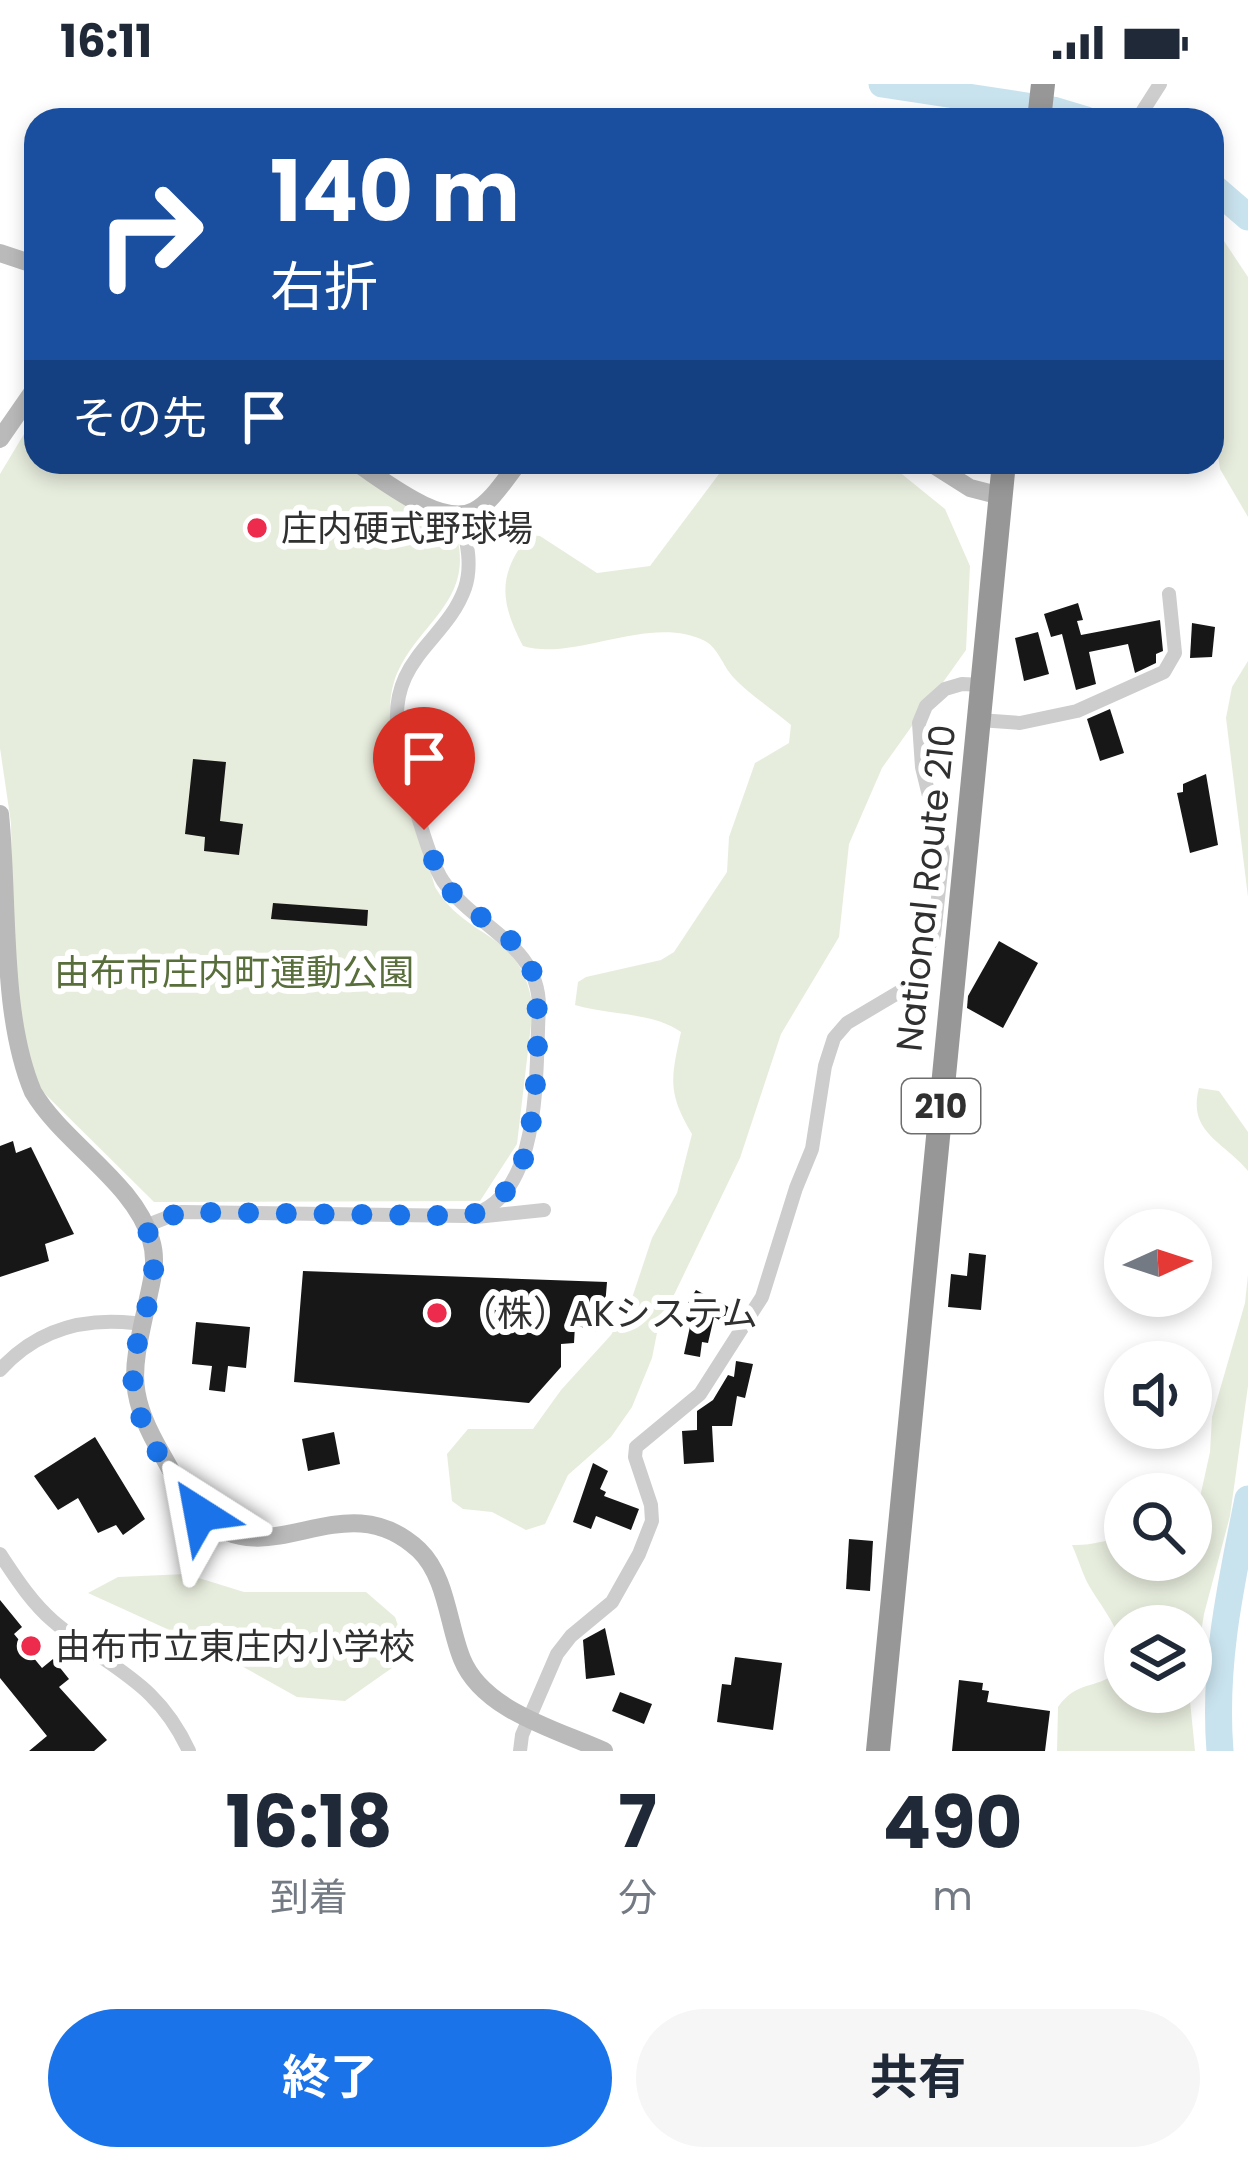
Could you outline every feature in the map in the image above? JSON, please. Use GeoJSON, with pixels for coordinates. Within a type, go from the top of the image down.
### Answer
{"type":"FeatureCollection","features":[{"type":"Feature","properties":{"kind":"highway","name":"National Route 210"},"geometry":{"type":"LineString","coordinates":[[878,1751],[1003,474]]}},
{"type":"Feature","properties":{"kind":"street"},"geometry":{"type":"LineString","coordinates":[[0,439],[24,404]]}},
{"type":"Feature","properties":{"kind":"street"},"geometry":{"type":"LineString","coordinates":[[375,474],[441,513],[461,516],[483,505],[509,474]]}},
{"type":"Feature","properties":{"kind":"street"},"geometry":{"type":"LineString","coordinates":[[947,474],[970,488],[1001,496]]}},
{"type":"Feature","properties":{"kind":"street"},"geometry":{"type":"LineString","coordinates":[[459,1217],[478,1214],[491,1205],[521,1167],[529,1140],[539,1007],[534,974],[525,956],[456,897],[439,874],[399,741],[397,712],[406,676],[464,589],[469,565],[461,516]]}},
{"type":"Feature","properties":{"kind":"street"},"geometry":{"type":"LineString","coordinates":[[979,720],[1020,723],[1077,711],[1164,672],[1175,653],[1168,594]]}},
{"type":"Feature","properties":{"kind":"street"},"geometry":{"type":"LineString","coordinates":[[520,1751],[562,1646],[612,1602],[639,1554],[653,1514],[636,1447],[700,1394],[762,1297],[812,1149],[834,1038],[848,1023],[910,984],[934,934],[942,842],[922,767],[919,723],[926,706],[945,689],[982,685]]}},
{"type":"Feature","properties":{"kind":"street"},"geometry":{"type":"LineString","coordinates":[[0,814],[8,1024],[19,1064],[41,1105],[115,1185],[145,1226],[155,1262],[135,1360],[134,1395],[143,1422],[200,1514],[227,1532],[250,1538],[279,1537],[344,1522],[365,1523],[398,1536],[430,1564],[464,1664],[491,1695],[604,1751]]}},
{"type":"Feature","properties":{"kind":"street"},"geometry":{"type":"LineString","coordinates":[[145,1226],[181,1212],[459,1217],[544,1210]]}},
{"type":"Feature","properties":{"kind":"street"},"geometry":{"type":"LineString","coordinates":[[0,1370],[25,1347],[60,1328],[88,1321],[134,1323]]}},
{"type":"Feature","properties":{"kind":"street"},"geometry":{"type":"LineString","coordinates":[[0,1554],[55,1623],[155,1696],[176,1721],[189,1751]]}},
{"type":"Feature","properties":{"kind":"green space"},"geometry":{"type":"Polygon","coordinates":[[[1224,241],[1248,277],[1248,517],[1223,474],[1224,241]]]}},
{"type":"Feature","properties":{"kind":"green space","name":"由布市庄内町運動公園"},"geometry":{"type":"Polygon","coordinates":[[[24,434],[24,474],[360,474],[457,537],[457,580],[450,598],[403,662],[392,689],[390,718],[392,740],[435,887],[448,905],[506,949],[527,982],[533,1008],[517,1144],[480,1201],[154,1202],[40,1089],[15,1017],[11,823],[0,748],[0,474],[24,434]]]}},
{"type":"Feature","properties":{"kind":"green space"},"geometry":{"type":"Polygon","coordinates":[[[719,474],[902,474],[945,509],[970,566],[966,650],[882,768],[849,844],[839,937],[781,1034],[740,1158],[658,1328],[652,1358],[632,1407],[611,1437],[568,1475],[545,1524],[526,1530],[492,1512],[463,1509],[452,1501],[447,1454],[468,1429],[533,1429],[611,1335],[631,1301],[652,1238],[677,1193],[692,1134],[673,1084],[681,1032],[644,1017],[575,1005],[578,982],[661,960],[674,952],[727,872],[729,837],[755,763],[789,743],[791,725],[740,684],[705,641],[661,632],[565,648],[523,646],[505,589],[511,563],[529,535],[540,536],[597,573],[650,566],[719,474]]]}},
{"type":"Feature","properties":{"kind":"green space"},"geometry":{"type":"Polygon","coordinates":[[[1248,661],[1248,897],[1226,718],[1232,687],[1248,661]]]}},
{"type":"Feature","properties":{"kind":"green space"},"geometry":{"type":"Polygon","coordinates":[[[1199,1088],[1219,1091],[1248,1132],[1248,1171],[1203,1126],[1198,1116],[1199,1088]]]}},
{"type":"Feature","properties":{"kind":"green space"},"geometry":{"type":"Polygon","coordinates":[[[1248,1275],[1248,1386],[1230,1516],[1206,1605],[1104,1605],[1104,1610],[1072,1545],[1104,1542],[1104,1581],[1212,1581],[1212,1473],[1205,1473],[1212,1449],[1212,1417],[1245,1303],[1248,1275]]]}},
{"type":"Feature","properties":{"kind":"green space"},"geometry":{"type":"Polygon","coordinates":[[[186,1574],[244,1592],[366,1592],[395,1617],[409,1656],[345,1701],[297,1697],[211,1649],[88,1593],[118,1577],[186,1574]]]}},
{"type":"Feature","properties":{"kind":"green space"},"geometry":{"type":"Polygon","coordinates":[[[1104,1680],[1104,1713],[1191,1713],[1195,1751],[1057,1751],[1058,1707],[1072,1693],[1104,1680]]]}},
{"type":"Feature","properties":{"kind":"building"},"geometry":{"type":"Polygon","coordinates":[[[1078,603],[1081,635],[1160,620],[1163,651],[1156,654],[1156,663],[1135,673],[1128,644],[1089,652],[1096,684],[1076,690],[1062,634],[1051,637],[1044,614],[1078,603]]]}},
{"type":"Feature","properties":{"kind":"building"},"geometry":{"type":"Polygon","coordinates":[[[1192,623],[1215,627],[1212,657],[1190,658],[1192,623]]]}},
{"type":"Feature","properties":{"kind":"building"},"geometry":{"type":"Polygon","coordinates":[[[1038,632],[1049,674],[1024,681],[1015,638],[1038,632]]]}},
{"type":"Feature","properties":{"kind":"building"},"geometry":{"type":"Polygon","coordinates":[[[1110,709],[1124,753],[1100,761],[1087,719],[1110,709]]]}},
{"type":"Feature","properties":{"kind":"building"},"geometry":{"type":"Polygon","coordinates":[[[193,759],[226,762],[220,821],[243,824],[239,855],[204,851],[205,837],[185,834],[193,759]]]}},
{"type":"Feature","properties":{"kind":"building"},"geometry":{"type":"Polygon","coordinates":[[[1206,774],[1218,845],[1190,853],[1177,793],[1183,792],[1183,784],[1206,774]]]}},
{"type":"Feature","properties":{"kind":"building"},"geometry":{"type":"Polygon","coordinates":[[[273,903],[368,910],[367,926],[271,919],[273,903]]]}},
{"type":"Feature","properties":{"kind":"building"},"geometry":{"type":"Polygon","coordinates":[[[999,941],[1038,963],[1003,1028],[967,1008],[968,996],[999,941]]]}},
{"type":"Feature","properties":{"kind":"building"},"geometry":{"type":"Polygon","coordinates":[[[13,1141],[16,1153],[31,1147],[74,1234],[45,1244],[49,1261],[0,1277],[0,1146],[13,1141]]]}},
{"type":"Feature","properties":{"kind":"building"},"geometry":{"type":"Polygon","coordinates":[[[969,1253],[986,1255],[981,1310],[948,1307],[951,1274],[967,1276],[969,1253]]]}},
{"type":"Feature","properties":{"kind":"building","name":"（株）AKシステム"},"geometry":{"type":"Polygon","coordinates":[[[303,1271],[607,1282],[598,1332],[575,1325],[574,1343],[561,1344],[561,1367],[529,1403],[294,1382],[303,1271]]]}},
{"type":"Feature","properties":{"kind":"building"},"geometry":{"type":"Polygon","coordinates":[[[696,1290],[738,1312],[730,1326],[714,1317],[700,1357],[684,1354],[691,1322],[686,1321],[688,1303],[696,1290]]]}},
{"type":"Feature","properties":{"kind":"building"},"geometry":{"type":"Polygon","coordinates":[[[196,1322],[250,1327],[246,1368],[228,1366],[225,1392],[209,1390],[212,1366],[192,1364],[196,1322]]]}},
{"type":"Feature","properties":{"kind":"building"},"geometry":{"type":"Polygon","coordinates":[[[736,1361],[753,1364],[745,1398],[737,1396],[732,1426],[712,1426],[714,1462],[684,1464],[682,1431],[697,1430],[697,1411],[713,1400],[728,1375],[734,1377],[736,1361]]]}},
{"type":"Feature","properties":{"kind":"building"},"geometry":{"type":"Polygon","coordinates":[[[334,1432],[340,1464],[308,1471],[302,1439],[334,1432]]]}},
{"type":"Feature","properties":{"kind":"building"},"geometry":{"type":"Polygon","coordinates":[[[95,1437],[145,1519],[123,1535],[116,1525],[98,1533],[78,1498],[58,1510],[34,1476],[95,1437]]]}},
{"type":"Feature","properties":{"kind":"building"},"geometry":{"type":"Polygon","coordinates":[[[593,1463],[608,1471],[600,1489],[606,1492],[604,1496],[639,1509],[631,1530],[596,1516],[591,1529],[573,1522],[593,1463]]]}},
{"type":"Feature","properties":{"kind":"building"},"geometry":{"type":"Polygon","coordinates":[[[849,1539],[873,1541],[870,1591],[846,1589],[849,1539]]]}},
{"type":"Feature","properties":{"kind":"building"},"geometry":{"type":"Polygon","coordinates":[[[0,1600],[22,1627],[14,1634],[42,1668],[53,1659],[69,1679],[59,1687],[107,1740],[94,1751],[29,1751],[47,1736],[0,1678],[0,1600]]]}},
{"type":"Feature","properties":{"kind":"building"},"geometry":{"type":"Polygon","coordinates":[[[605,1628],[615,1675],[586,1679],[583,1640],[605,1628]]]}},
{"type":"Feature","properties":{"kind":"building"},"geometry":{"type":"Polygon","coordinates":[[[735,1657],[782,1663],[773,1730],[717,1722],[722,1684],[731,1685],[735,1657]]]}},
{"type":"Feature","properties":{"kind":"building"},"geometry":{"type":"Polygon","coordinates":[[[959,1680],[983,1683],[982,1690],[989,1691],[987,1702],[1050,1711],[1045,1751],[952,1751],[959,1680]]]}},
{"type":"Feature","properties":{"kind":"building"},"geometry":{"type":"Polygon","coordinates":[[[620,1692],[652,1704],[644,1724],[612,1711],[620,1692]]]}},
{"type":"Feature","properties":{"kind":"waterway"},"geometry":{"type":"LineString","coordinates":[[882,84],[1040,108]]}},
{"type":"Feature","properties":{"kind":"waterway"},"geometry":{"type":"LineString","coordinates":[[1224,196],[1248,217]]}},
{"type":"Feature","properties":{"kind":"waterway"},"geometry":{"type":"LineString","coordinates":[[1220,1751],[1221,1655],[1248,1499]]}},
{"type":"Feature","properties":{"kind":"place","name":"庄内硬式野球場"},"geometry":{"type":"Point","coordinates":[257,528]}},
{"type":"Feature","properties":{"kind":"place","name":"（株）AKシステム"},"geometry":{"type":"Point","coordinates":[437,1313]}},
{"type":"Feature","properties":{"kind":"place","name":"由布市立東庄内小学校"},"geometry":{"type":"Point","coordinates":[31,1646]}},
{"type":"Feature","properties":{"kind":"route"},"geometry":{"type":"LineString","coordinates":[[200,1514],[143,1422],[134,1395],[133,1372],[155,1262],[145,1226],[181,1212],[478,1214],[505,1192],[524,1159],[539,1007],[534,974],[525,956],[447,886],[424,830]]}}]}
